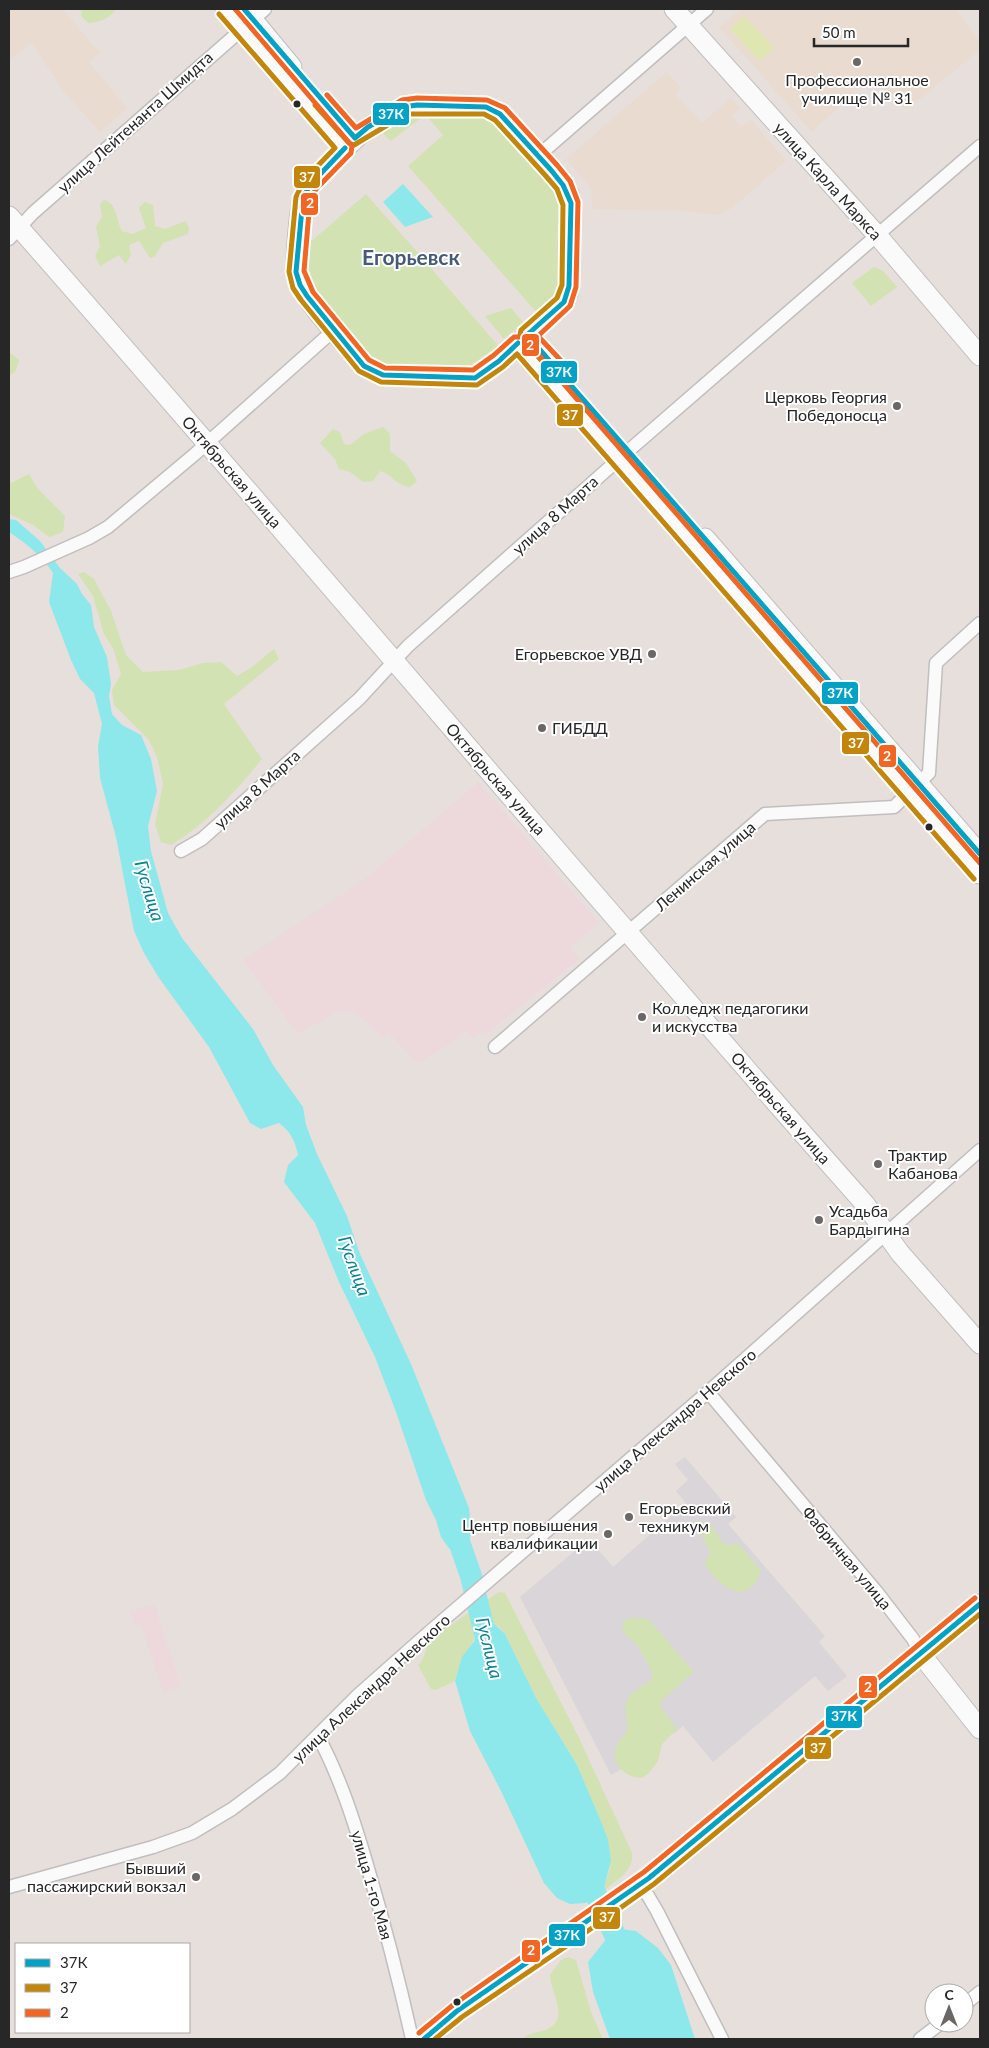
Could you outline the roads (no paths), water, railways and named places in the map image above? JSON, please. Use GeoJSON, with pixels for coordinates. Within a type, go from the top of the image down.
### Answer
{"type":"FeatureCollection","features":[{"type":"Feature","properties":{"kind":"main road"},"geometry":{"type":"LineString","coordinates":[[225,9],[251,16],[350,143]]}},
{"type":"Feature","properties":{"kind":"main road","name":"улица Карла Маркса"},"geometry":{"type":"LineString","coordinates":[[674,9],[877,235],[980,356]]}},
{"type":"Feature","properties":{"kind":"main road"},"geometry":{"type":"LineString","coordinates":[[418,105],[486,107],[500,114],[538,156],[563,184],[571,203],[569,286],[564,302],[493,365],[474,378],[383,375],[364,366],[300,285],[296,272],[301,208],[305,192],[350,143],[368,127],[404,107],[418,105]]}},
{"type":"Feature","properties":{"kind":"main road","name":"Октябрьская улица"},"geometry":{"type":"LineString","coordinates":[[12,228],[208,443],[865,1204],[900,1253],[980,1344]]}},
{"type":"Feature","properties":{"kind":"main road"},"geometry":{"type":"LineString","coordinates":[[523,339],[914,788],[980,874]]}},
{"type":"Feature","properties":{"kind":"main road"},"geometry":{"type":"LineString","coordinates":[[914,788],[980,854]]}},
{"type":"Feature","properties":{"kind":"main road"},"geometry":{"type":"LineString","coordinates":[[424,2039],[457,2011],[564,1939],[639,1885],[980,1604]]}},
{"type":"Feature","properties":{"kind":"main road","name":"Фабричная улица"},"geometry":{"type":"LineString","coordinates":[[920,1653],[980,1729]]}},
{"type":"Feature","properties":{"kind":"street"},"geometry":{"type":"LineString","coordinates":[[538,156],[707,9]]}},
{"type":"Feature","properties":{"kind":"street","name":"улица Лейтенанта Шмидта"},"geometry":{"type":"LineString","coordinates":[[12,228],[33,214],[251,16]]}},
{"type":"Feature","properties":{"kind":"street","name":"улица 8 Марта"},"geometry":{"type":"LineString","coordinates":[[181,851],[202,839],[352,705],[394,660],[624,455],[980,146]]}},
{"type":"Feature","properties":{"kind":"street"},"geometry":{"type":"LineString","coordinates":[[9,572],[24,567],[108,527],[208,443],[334,330]]}},
{"type":"Feature","properties":{"kind":"street","name":"Ленинская улица"},"geometry":{"type":"LineString","coordinates":[[495,1047],[764,814],[894,807],[929,773],[936,663],[980,623]]}},
{"type":"Feature","properties":{"kind":"street","name":"улица Александра Невского"},"geometry":{"type":"LineString","coordinates":[[9,1888],[153,1847],[192,1833],[232,1809],[280,1773],[358,1695],[493,1576],[708,1392],[980,1150]]}},
{"type":"Feature","properties":{"kind":"street","name":"Фабричная улица"},"geometry":{"type":"LineString","coordinates":[[708,1392],[876,1590],[913,1639],[920,1653]]}},
{"type":"Feature","properties":{"kind":"street","name":"улица 1-го Мая"},"geometry":{"type":"LineString","coordinates":[[318,1736],[331,1760],[356,1830],[395,1966],[412,2039]]}},
{"type":"Feature","properties":{"kind":"street"},"geometry":{"type":"LineString","coordinates":[[639,1885],[657,1911],[722,2039]]}},
{"type":"Feature","properties":{"kind":"water"},"geometry":{"type":"Polygon","coordinates":[[[403,184],[433,217],[405,227],[383,202],[403,184]]]}},
{"type":"Feature","properties":{"kind":"water"},"geometry":{"type":"Polygon","coordinates":[[[9,519],[16,520],[40,541],[60,568],[77,584],[91,605],[94,627],[107,657],[111,684],[109,696],[112,714],[122,725],[141,735],[151,759],[157,791],[148,826],[151,851],[168,913],[182,938],[253,1029],[273,1065],[303,1107],[306,1125],[317,1154],[347,1216],[360,1254],[411,1364],[469,1508],[470,1535],[463,1561],[448,1547],[441,1537],[375,1357],[339,1282],[315,1223],[284,1182],[288,1165],[298,1155],[292,1137],[279,1123],[261,1129],[250,1123],[209,1047],[159,978],[144,953],[134,931],[116,837],[100,778],[98,746],[102,724],[94,693],[80,679],[49,602],[53,573],[33,550],[9,532],[9,519]]]}},
{"type":"Feature","properties":{"kind":"water"},"geometry":{"type":"Polygon","coordinates":[[[490,1620],[505,1634],[536,1698],[577,1765],[608,1840],[611,1860],[603,1892],[585,1903],[570,1904],[557,1898],[544,1883],[501,1791],[470,1731],[455,1681],[462,1657],[475,1640],[478,1625],[490,1620]]]}},
{"type":"Feature","properties":{"kind":"water"},"geometry":{"type":"Polygon","coordinates":[[[620,1929],[636,1931],[658,1948],[671,1965],[695,2039],[610,2039],[593,1992],[588,1962],[611,1933],[620,1929]]]}},
{"type":"Feature","properties":{"kind":"waterway","name":"Гуслица"},"geometry":{"type":"LineString","coordinates":[[455,1530],[471,1576],[489,1651]]}},
{"type":"Feature","properties":{"kind":"waterway","name":"Гуслица"},"geometry":{"type":"LineString","coordinates":[[584,1870],[626,1958]]}},
{"type":"Feature","properties":{"kind":"place","name":"Профессиональное училище № 31"},"geometry":{"type":"Point","coordinates":[857,62]}},
{"type":"Feature","properties":{"kind":"place","name":"Церковь Георгия Победоносца"},"geometry":{"type":"Point","coordinates":[897,406]}},
{"type":"Feature","properties":{"kind":"place","name":"Егорьевское УВД"},"geometry":{"type":"Point","coordinates":[652,654]}},
{"type":"Feature","properties":{"kind":"place","name":"ГИБДД"},"geometry":{"type":"Point","coordinates":[542,728]}},
{"type":"Feature","properties":{"kind":"place","name":"Колледж педагогики и искусства"},"geometry":{"type":"Point","coordinates":[642,1017]}},
{"type":"Feature","properties":{"kind":"place","name":"Трактир Кабанова"},"geometry":{"type":"Point","coordinates":[878,1164]}},
{"type":"Feature","properties":{"kind":"place","name":"Усадьба Бардыгина"},"geometry":{"type":"Point","coordinates":[819,1220]}},
{"type":"Feature","properties":{"kind":"place","name":"Егорьевский техникум"},"geometry":{"type":"Point","coordinates":[629,1517]}},
{"type":"Feature","properties":{"kind":"place","name":"Центр повышения квалификации"},"geometry":{"type":"Point","coordinates":[608,1534]}},
{"type":"Feature","properties":{"kind":"place","name":"Бывший пассажирский вокзал"},"geometry":{"type":"Point","coordinates":[196,1877]}},
{"type":"Feature","properties":{"kind":"district","name":"Егорьевск"},"geometry":{"type":"Point","coordinates":[411,258]}}]}
